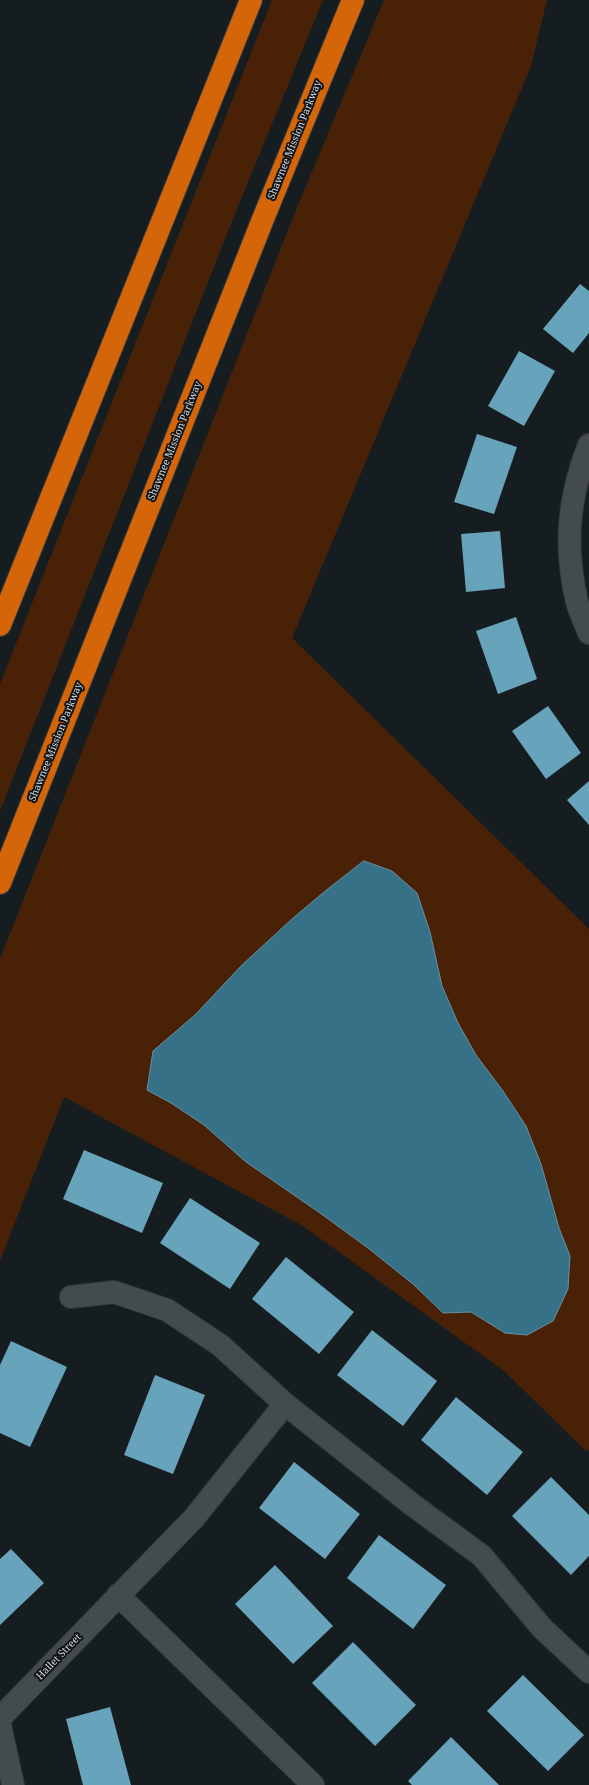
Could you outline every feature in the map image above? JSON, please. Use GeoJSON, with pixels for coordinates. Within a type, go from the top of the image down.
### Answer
{"type":"FeatureCollection","features":[{"type":"Feature","properties":{"kind":"highway"},"geometry":{"type":"LineString","coordinates":[[0,625],[251,0]]}},
{"type":"Feature","properties":{"kind":"highway","name":"Shawnee Mission Parkway"},"geometry":{"type":"LineString","coordinates":[[0,883],[263,219],[353,0]]}},
{"type":"Feature","properties":{"kind":"street"},"geometry":{"type":"LineString","coordinates":[[589,445],[575,487],[570,511],[569,558],[577,603],[589,633]]}},
{"type":"Feature","properties":{"kind":"street"},"geometry":{"type":"LineString","coordinates":[[70,1297],[114,1292],[167,1310],[220,1345],[285,1404],[414,1506],[482,1556],[541,1626],[589,1672]]}},
{"type":"Feature","properties":{"kind":"street","name":"Hallet Street"},"geometry":{"type":"LineString","coordinates":[[0,1718],[194,1518],[285,1404]]}},
{"type":"Feature","properties":{"kind":"street"},"geometry":{"type":"LineString","coordinates":[[118,1595],[313,1785]]}},
{"type":"Feature","properties":{"kind":"street"},"geometry":{"type":"LineString","coordinates":[[0,1725],[12,1785]]}},
{"type":"Feature","properties":{"kind":"shaded area"},"geometry":{"type":"Polygon","coordinates":[[[272,0],[323,0],[232,221],[0,811],[0,684],[272,0]]]}},
{"type":"Feature","properties":{"kind":"shaded area"},"geometry":{"type":"Polygon","coordinates":[[[384,0],[547,0],[531,66],[292,638],[589,929],[589,1450],[587,1452],[504,1371],[303,1226],[64,1097],[0,1261],[0,959],[296,210],[384,0]],[[364,861],[292,919],[242,965],[195,1015],[153,1051],[147,1090],[171,1103],[204,1125],[246,1162],[368,1248],[413,1284],[442,1313],[471,1312],[505,1333],[570,1256],[559,1228],[541,1164],[503,1091],[476,1055],[458,1023],[442,986],[430,932],[417,893],[364,861]]]}},
{"type":"Feature","properties":{"kind":"water"},"geometry":{"type":"Polygon","coordinates":[[[364,861],[392,871],[417,893],[430,932],[442,986],[458,1023],[476,1055],[503,1091],[526,1126],[541,1164],[559,1228],[570,1256],[568,1289],[553,1321],[527,1335],[505,1333],[471,1312],[443,1313],[413,1284],[368,1248],[246,1162],[204,1125],[171,1103],[147,1090],[153,1051],[195,1015],[242,965],[292,919],[364,861]]]}},
{"type":"Feature","properties":{"kind":"building"},"geometry":{"type":"Polygon","coordinates":[[[580,284],[589,291],[589,333],[573,353],[543,329],[580,284]]]}},
{"type":"Feature","properties":{"kind":"building"},"geometry":{"type":"Polygon","coordinates":[[[519,351],[555,371],[524,426],[488,406],[519,351]]]}},
{"type":"Feature","properties":{"kind":"building"},"geometry":{"type":"Polygon","coordinates":[[[477,434],[517,447],[494,514],[454,502],[477,434]]]}},
{"type":"Feature","properties":{"kind":"building"},"geometry":{"type":"Polygon","coordinates":[[[500,531],[505,588],[466,592],[461,534],[500,531]]]}},
{"type":"Feature","properties":{"kind":"building"},"geometry":{"type":"Polygon","coordinates":[[[516,617],[537,679],[498,694],[476,631],[516,617]]]}},
{"type":"Feature","properties":{"kind":"building"},"geometry":{"type":"Polygon","coordinates":[[[548,706],[581,753],[546,779],[512,731],[548,706]]]}},
{"type":"Feature","properties":{"kind":"building"},"geometry":{"type":"Polygon","coordinates":[[[589,781],[589,825],[567,800],[589,781]]]}},
{"type":"Feature","properties":{"kind":"building"},"geometry":{"type":"Polygon","coordinates":[[[84,1150],[163,1183],[142,1233],[63,1199],[84,1150]]]}},
{"type":"Feature","properties":{"kind":"building"},"geometry":{"type":"Polygon","coordinates":[[[190,1198],[260,1243],[230,1289],[160,1243],[190,1198]]]}},
{"type":"Feature","properties":{"kind":"building"},"geometry":{"type":"Polygon","coordinates":[[[286,1257],[354,1312],[319,1354],[252,1299],[286,1257]]]}},
{"type":"Feature","properties":{"kind":"building"},"geometry":{"type":"Polygon","coordinates":[[[372,1330],[437,1381],[403,1426],[337,1375],[372,1330]]]}},
{"type":"Feature","properties":{"kind":"building"},"geometry":{"type":"Polygon","coordinates":[[[11,1341],[67,1367],[30,1447],[0,1433],[0,1365],[11,1341]]]}},
{"type":"Feature","properties":{"kind":"building"},"geometry":{"type":"Polygon","coordinates":[[[155,1375],[205,1395],[173,1474],[124,1455],[155,1375]]]}},
{"type":"Feature","properties":{"kind":"building"},"geometry":{"type":"Polygon","coordinates":[[[456,1397],[523,1452],[487,1495],[421,1440],[456,1397]]]}},
{"type":"Feature","properties":{"kind":"building"},"geometry":{"type":"Polygon","coordinates":[[[294,1462],[360,1514],[325,1559],[259,1508],[294,1462]]]}},
{"type":"Feature","properties":{"kind":"building"},"geometry":{"type":"Polygon","coordinates":[[[551,1477],[589,1515],[589,1556],[571,1575],[512,1516],[551,1477]]]}},
{"type":"Feature","properties":{"kind":"building"},"geometry":{"type":"Polygon","coordinates":[[[379,1535],[446,1585],[413,1629],[347,1578],[379,1535]]]}},
{"type":"Feature","properties":{"kind":"building"},"geometry":{"type":"Polygon","coordinates":[[[11,1549],[44,1583],[0,1625],[0,1559],[11,1549]]]}},
{"type":"Feature","properties":{"kind":"building"},"geometry":{"type":"Polygon","coordinates":[[[275,1565],[333,1626],[293,1664],[235,1604],[275,1565]]]}},
{"type":"Feature","properties":{"kind":"building"},"geometry":{"type":"Polygon","coordinates":[[[353,1642],[416,1705],[375,1746],[312,1683],[353,1642]]]}},
{"type":"Feature","properties":{"kind":"building"},"geometry":{"type":"Polygon","coordinates":[[[523,1675],[584,1735],[548,1771],[487,1711],[523,1675]]]}},
{"type":"Feature","properties":{"kind":"building"},"geometry":{"type":"Polygon","coordinates":[[[110,1707],[131,1785],[83,1785],[66,1719],[110,1707]]]}},
{"type":"Feature","properties":{"kind":"building"},"geometry":{"type":"Polygon","coordinates":[[[451,1737],[499,1785],[412,1785],[408,1781],[451,1737]]]}}]}
